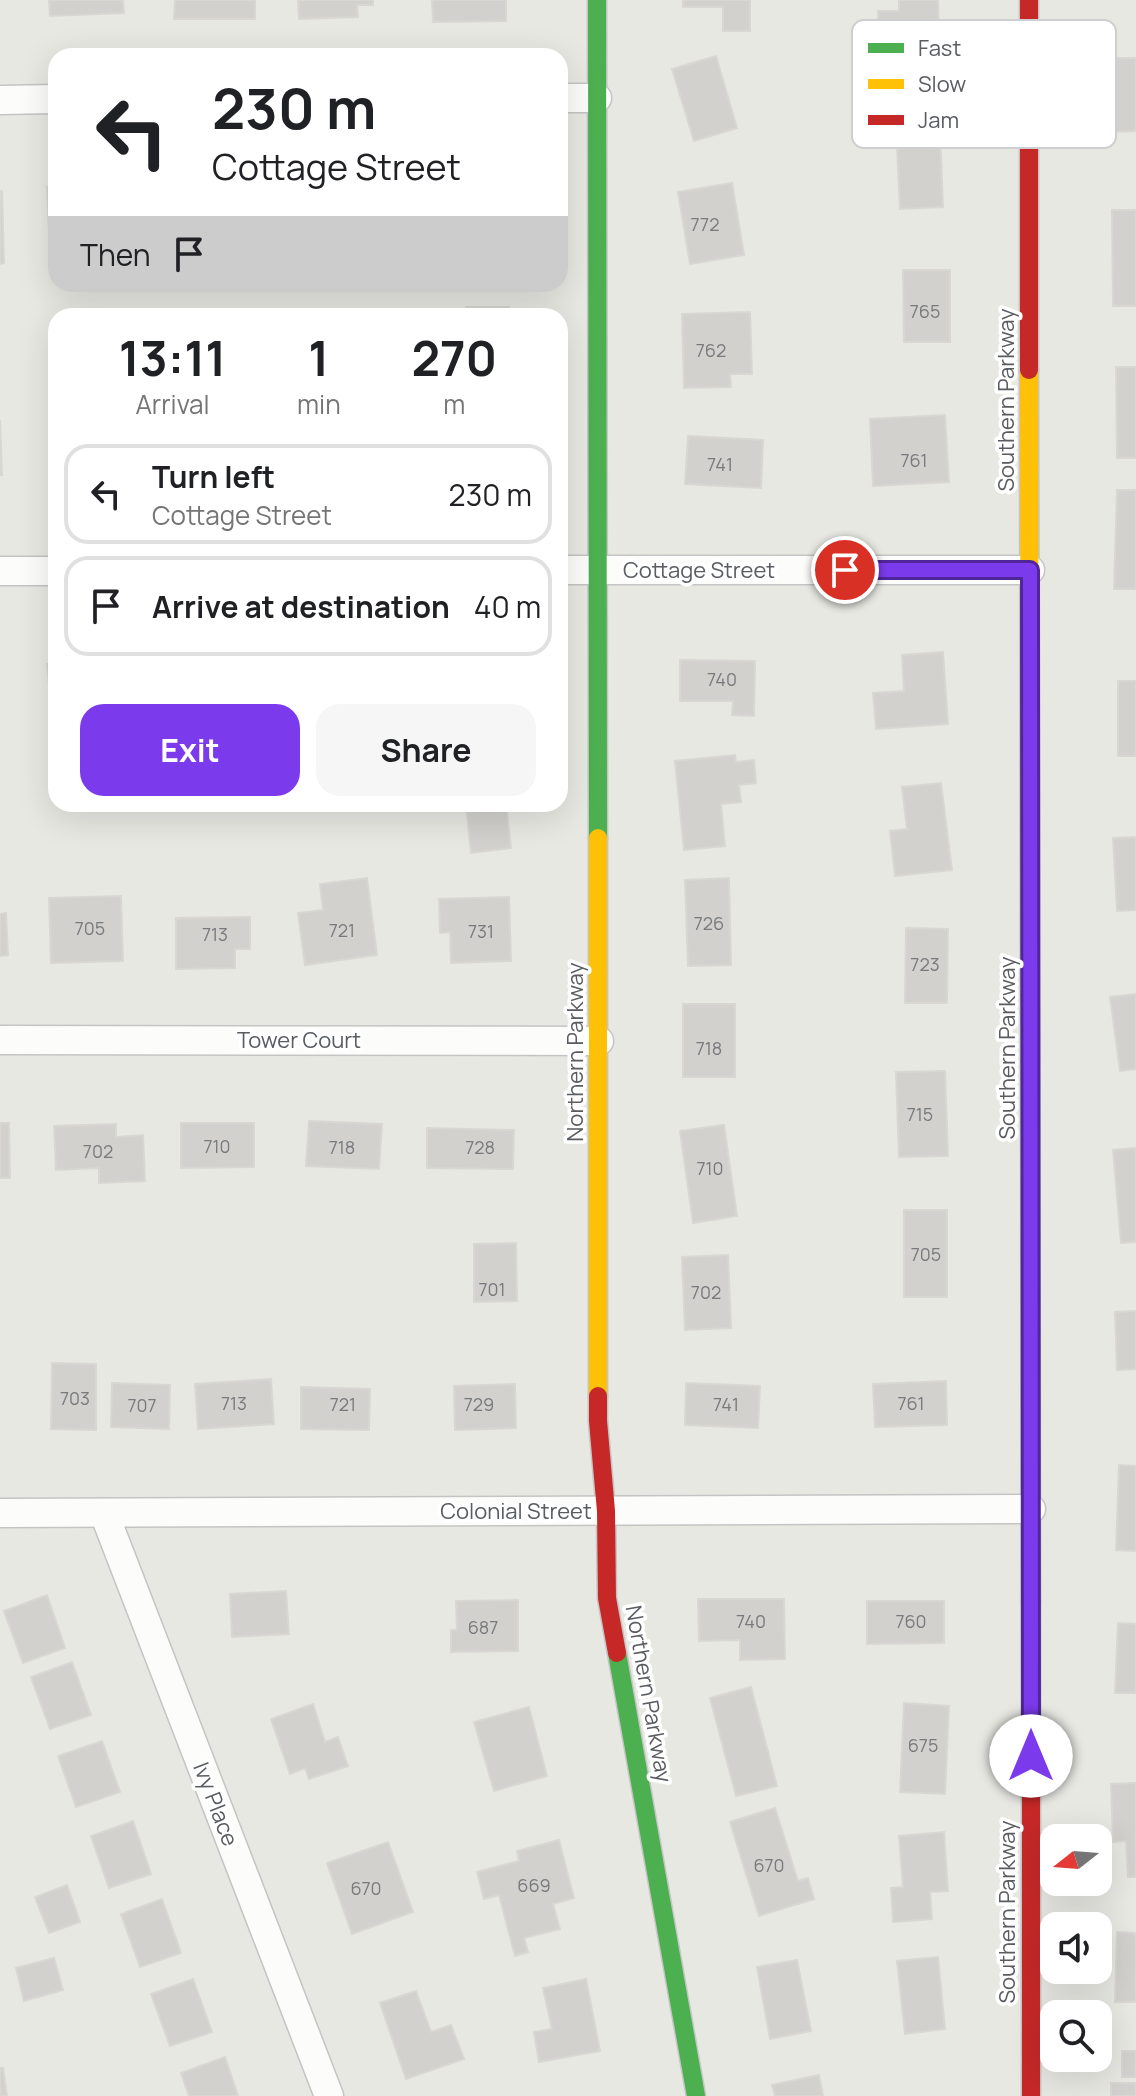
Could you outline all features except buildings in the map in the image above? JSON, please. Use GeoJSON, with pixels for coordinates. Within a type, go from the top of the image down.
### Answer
{"type":"FeatureCollection","features":[{"type":"Feature","properties":{"kind":"street","name":"Northern Parkway"},"geometry":{"type":"LineString","coordinates":[[597,0],[598,1421],[606,1511],[607,1598],[696,2096]]}},
{"type":"Feature","properties":{"kind":"street","name":"Southern Parkway"},"geometry":{"type":"LineString","coordinates":[[1029,0],[1029,20]]}},
{"type":"Feature","properties":{"kind":"street"},"geometry":{"type":"LineString","coordinates":[[568,98],[597,98]]}},
{"type":"Feature","properties":{"kind":"street"},"geometry":{"type":"LineString","coordinates":[[0,100],[48,99]]}},
{"type":"Feature","properties":{"kind":"street","name":"Southern Parkway"},"geometry":{"type":"LineString","coordinates":[[1029,148],[1031,2096]]}},
{"type":"Feature","properties":{"kind":"street","name":"Cottage Street"},"geometry":{"type":"LineString","coordinates":[[568,570],[1030,570]]}},
{"type":"Feature","properties":{"kind":"street"},"geometry":{"type":"LineString","coordinates":[[0,571],[48,571]]}},
{"type":"Feature","properties":{"kind":"street","name":"Tower Court"},"geometry":{"type":"LineString","coordinates":[[0,1040],[599,1041]]}},
{"type":"Feature","properties":{"kind":"street","name":"Colonial Street"},"geometry":{"type":"LineString","coordinates":[[0,1513],[1031,1509]]}},
{"type":"Feature","properties":{"kind":"street","name":"Ivy Place"},"geometry":{"type":"LineString","coordinates":[[104,1513],[329,2096]]}},
{"type":"Feature","properties":{"kind":"traffic: fast"},"geometry":{"type":"LineString","coordinates":[[597,0],[598,838]]}},
{"type":"Feature","properties":{"kind":"traffic: fast"},"geometry":{"type":"LineString","coordinates":[[1030,1012],[1031,1602]]}},
{"type":"Feature","properties":{"kind":"traffic: fast"},"geometry":{"type":"LineString","coordinates":[[617,1653],[696,2096]]}},
{"type":"Feature","properties":{"kind":"traffic: slow"},"geometry":{"type":"LineString","coordinates":[[1029,370],[1030,1012]]}},
{"type":"Feature","properties":{"kind":"traffic: slow"},"geometry":{"type":"LineString","coordinates":[[598,838],[598,1396]]}},
{"type":"Feature","properties":{"kind":"traffic: jam"},"geometry":{"type":"LineString","coordinates":[[1029,0],[1029,20]]}},
{"type":"Feature","properties":{"kind":"traffic: jam"},"geometry":{"type":"LineString","coordinates":[[1029,148],[1029,370]]}},
{"type":"Feature","properties":{"kind":"traffic: jam"},"geometry":{"type":"LineString","coordinates":[[598,1396],[606,1511],[607,1598],[617,1653]]}},
{"type":"Feature","properties":{"kind":"traffic: jam"},"geometry":{"type":"LineString","coordinates":[[1031,1602],[1031,2096]]}},
{"type":"Feature","properties":{"kind":"route"},"geometry":{"type":"LineString","coordinates":[[845,570],[1030,570],[1031,1756]]}}]}
